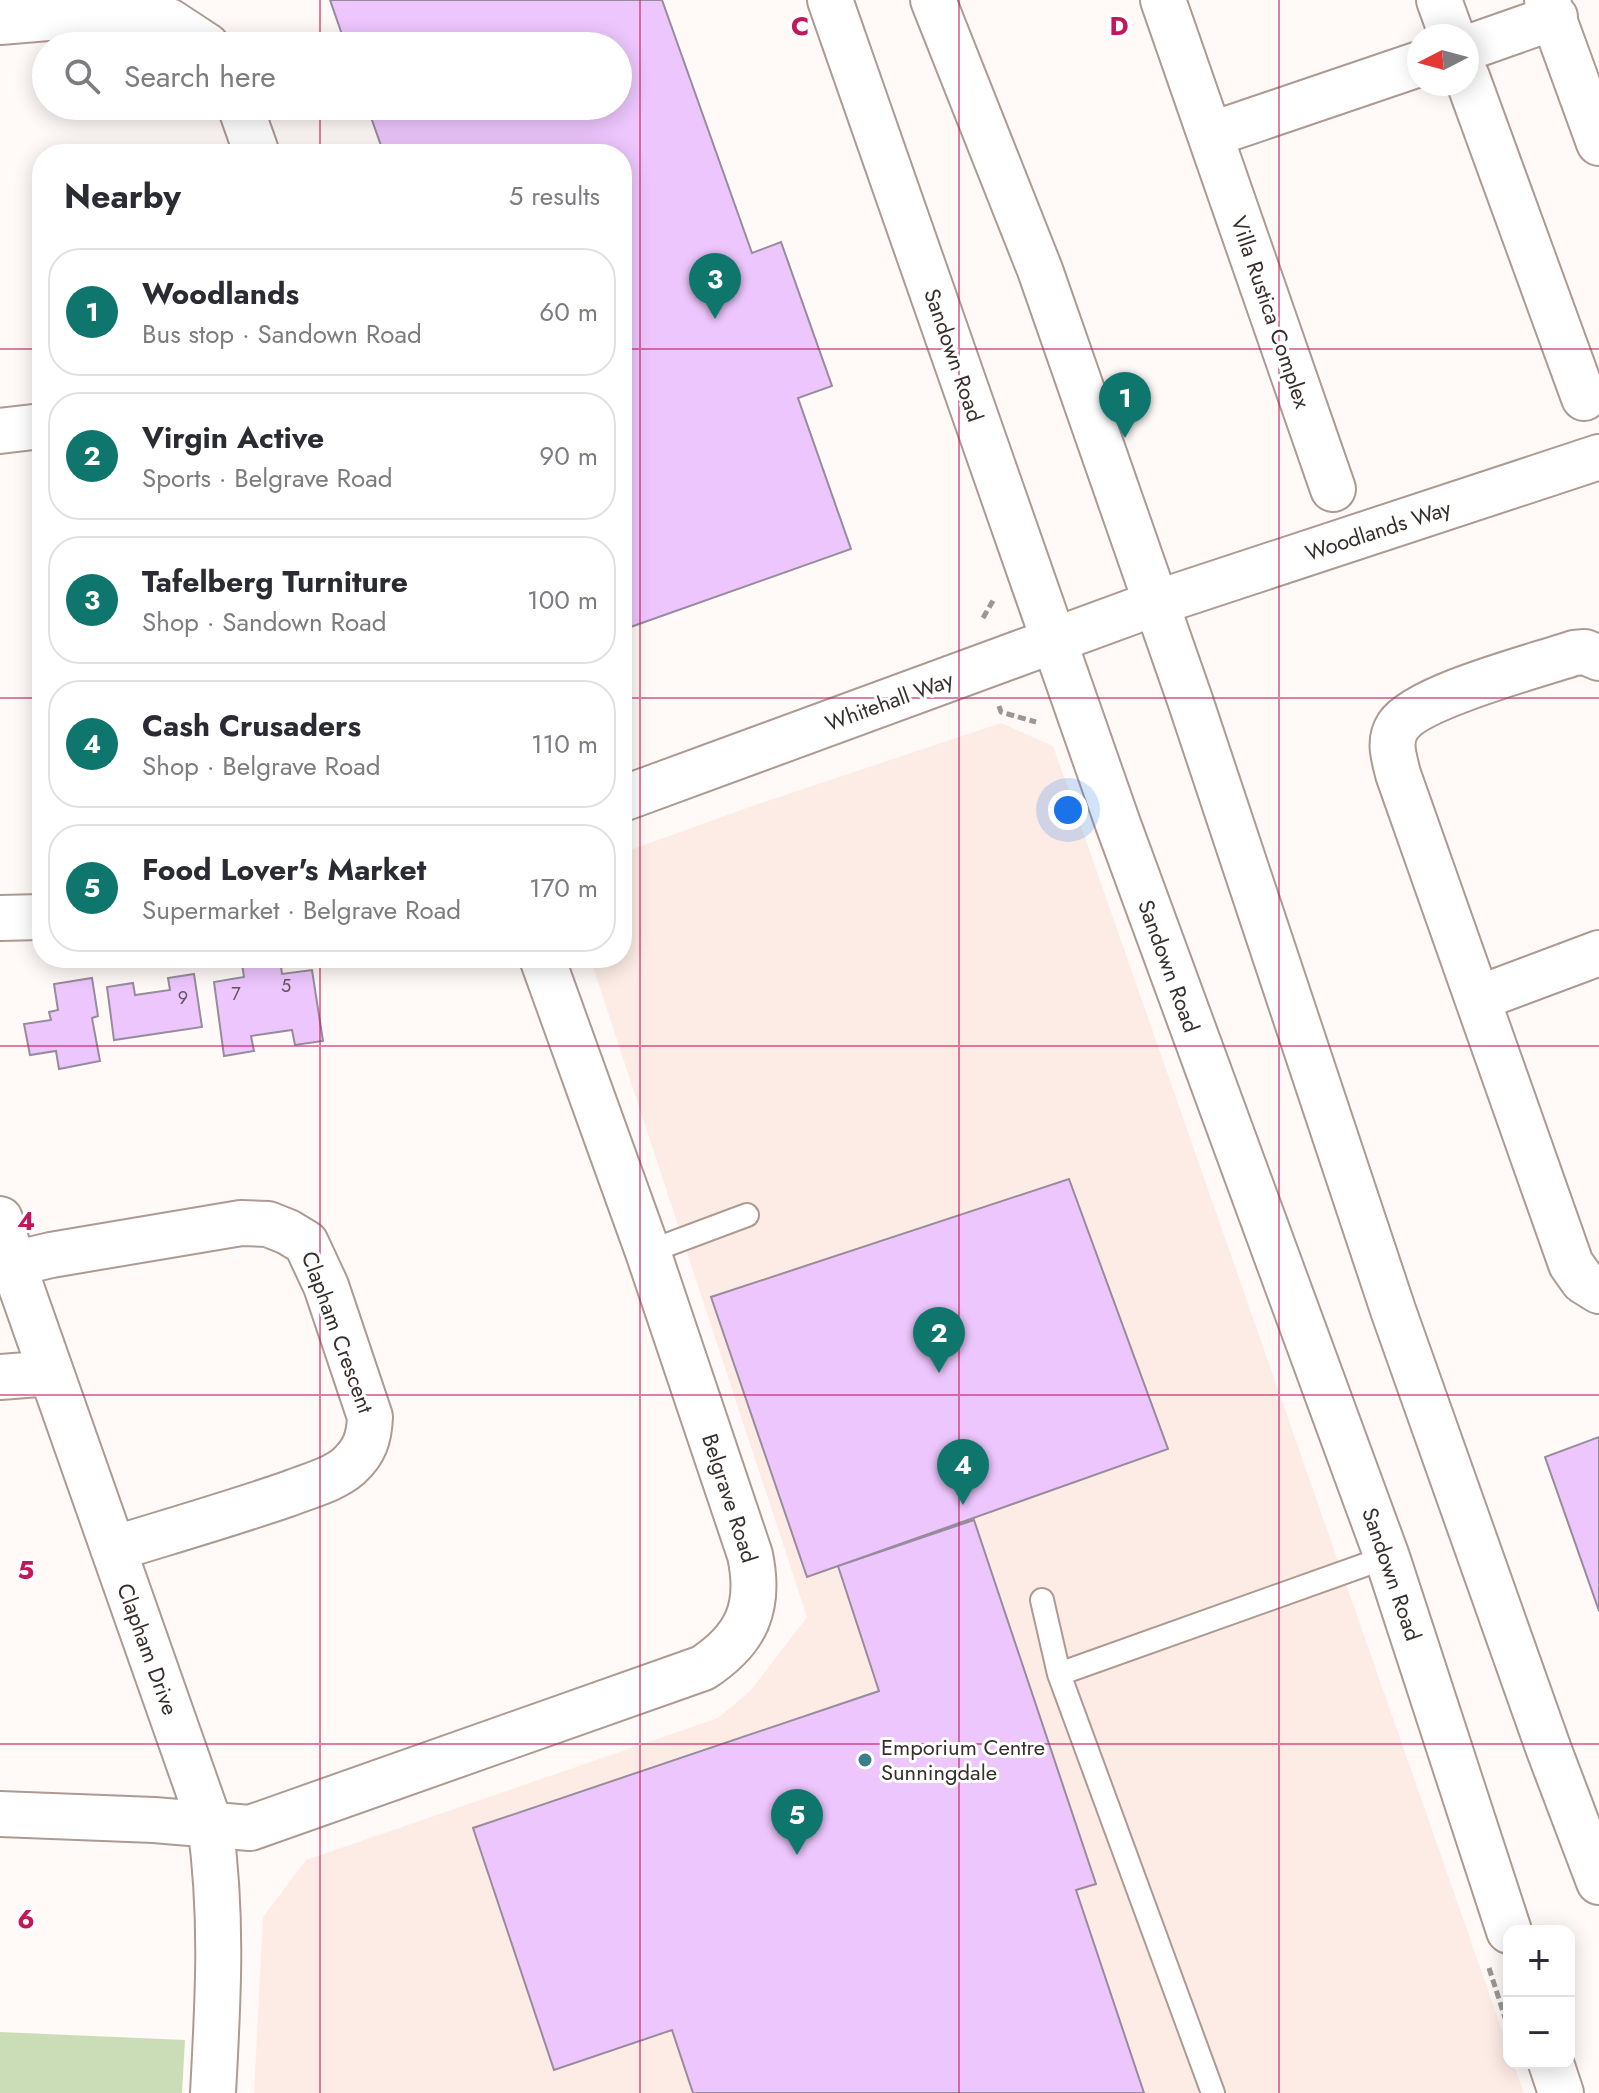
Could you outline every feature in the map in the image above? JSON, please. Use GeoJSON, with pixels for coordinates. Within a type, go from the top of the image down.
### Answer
{"type":"FeatureCollection","features":[{"type":"Feature","properties":{"kind":"street","name":"Sandown Road"},"geometry":{"type":"LineString","coordinates":[[830,0],[1210,1080],[1387,1557],[1497,1944]]}},
{"type":"Feature","properties":{"kind":"street"},"geometry":{"type":"LineString","coordinates":[[933,0],[1018,208],[1156,603],[1388,1295],[1549,1750],[1599,1882]]}},
{"type":"Feature","properties":{"kind":"street","name":"Villa Rustica Complex"},"geometry":{"type":"LineString","coordinates":[[1163,0],[1333,489]]}},
{"type":"Feature","properties":{"kind":"street"},"geometry":{"type":"LineString","coordinates":[[1439,0],[1448,24]]}},
{"type":"Feature","properties":{"kind":"street"},"geometry":{"type":"LineString","coordinates":[[1479,42],[1551,9],[1599,143]]}},
{"type":"Feature","properties":{"kind":"street"},"geometry":{"type":"LineString","coordinates":[[0,22],[132,11],[169,21],[186,32]]}},
{"type":"Feature","properties":{"kind":"street"},"geometry":{"type":"LineString","coordinates":[[1210,135],[1407,68]]}},
{"type":"Feature","properties":{"kind":"street"},"geometry":{"type":"LineString","coordinates":[[1474,96],[1584,398]]}},
{"type":"Feature","properties":{"kind":"street"},"geometry":{"type":"LineString","coordinates":[[245,120],[253,144]]}},
{"type":"Feature","properties":{"kind":"street"},"geometry":{"type":"LineString","coordinates":[[0,431],[32,427]]}},
{"type":"Feature","properties":{"kind":"street","name":"Woodlands Way"},"geometry":{"type":"LineString","coordinates":[[1156,603],[1599,457]]}},
{"type":"Feature","properties":{"kind":"street","name":"Whitehall Way"},"geometry":{"type":"LineString","coordinates":[[632,795],[1156,603]]}},
{"type":"Feature","properties":{"kind":"street"},"geometry":{"type":"LineString","coordinates":[[1599,658],[1585,652],[1574,653],[1445,696],[1413,711],[1399,724],[1393,736],[1392,750],[1571,1264],[1583,1281],[1599,1291]]}},
{"type":"Feature","properties":{"kind":"street"},"geometry":{"type":"LineString","coordinates":[[0,918],[32,917]]}},
{"type":"Feature","properties":{"kind":"street"},"geometry":{"type":"LineString","coordinates":[[1479,998],[1599,953]]}},
{"type":"Feature","properties":{"kind":"street","name":"Belgrave Road"},"geometry":{"type":"LineString","coordinates":[[0,1814],[250,1828],[703,1668],[727,1652],[746,1624],[755,1596],[755,1576],[750,1555],[648,1252],[546,968]]}},
{"type":"Feature","properties":{"kind":"street","name":"Clapham Drive"},"geometry":{"type":"LineString","coordinates":[[0,1219],[13,1264],[210,1824],[220,1953],[213,2093]]}},
{"type":"Feature","properties":{"kind":"street","name":"Clapham Crescent"},"geometry":{"type":"LineString","coordinates":[[13,1264],[241,1223],[268,1224],[306,1243],[326,1286],[370,1417],[369,1437],[359,1456],[346,1469],[322,1482],[113,1549]]}},
{"type":"Feature","properties":{"kind":"street"},"geometry":{"type":"LineString","coordinates":[[0,1377],[51,1373]]}},
{"type":"Feature","properties":{"kind":"street"},"geometry":{"type":"LineString","coordinates":[[1553,2069],[1561,2093]]}},
{"type":"Feature","properties":{"kind":"lane"},"geometry":{"type":"LineString","coordinates":[[648,1252],[747,1215]]}},
{"type":"Feature","properties":{"kind":"lane"},"geometry":{"type":"LineString","coordinates":[[1059,1674],[1387,1557]]}},
{"type":"Feature","properties":{"kind":"lane"},"geometry":{"type":"LineString","coordinates":[[1042,1600],[1059,1674],[1213,2093]]}},
{"type":"Feature","properties":{"kind":"path"},"geometry":{"type":"LineString","coordinates":[[1497,1944],[1504,1997]]}},
{"type":"Feature","properties":{"kind":"shaded area"},"geometry":{"type":"Polygon","coordinates":[[[1001,723],[1053,746],[1503,2033],[1503,2069],[1515,2069],[1524,2093],[254,2093],[263,1917],[306,1860],[718,1718],[751,1690],[807,1617],[593,968],[632,968],[632,849],[1001,723]]]}},
{"type":"Feature","properties":{"kind":"green space"},"geometry":{"type":"Polygon","coordinates":[[[0,2032],[185,2040],[182,2093],[0,2093],[0,2032]]]}},
{"type":"Feature","properties":{"kind":"building"},"geometry":{"type":"Polygon","coordinates":[[[330,0],[662,0],[752,253],[781,242],[832,386],[798,398],[851,549],[632,626],[632,144],[380,144],[372,120],[632,120],[632,32],[341,32],[330,0]]]}},
{"type":"Feature","properties":{"kind":"building"},"geometry":{"type":"Polygon","coordinates":[[[243,968],[281,968],[282,974],[312,970],[323,1041],[295,1045],[292,1030],[251,1036],[254,1051],[224,1056],[214,982],[244,977],[243,968]]]}},
{"type":"Feature","properties":{"kind":"building"},"geometry":{"type":"Polygon","coordinates":[[[194,974],[202,1027],[114,1040],[107,987],[133,983],[135,995],[170,990],[168,978],[194,974]]]}},
{"type":"Feature","properties":{"kind":"building"},"geometry":{"type":"Polygon","coordinates":[[[92,978],[98,1016],[92,1018],[100,1061],[59,1069],[56,1051],[30,1055],[24,1024],[51,1020],[49,1012],[58,1010],[54,984],[92,978]]]}},
{"type":"Feature","properties":{"kind":"building"},"geometry":{"type":"Polygon","coordinates":[[[1069,1179],[1168,1449],[807,1577],[711,1297],[1069,1179]]]}},
{"type":"Feature","properties":{"kind":"building"},"geometry":{"type":"Polygon","coordinates":[[[1599,1437],[1599,1611],[1545,1457],[1599,1437]]]}},
{"type":"Feature","properties":{"kind":"building","name":"Emporium Centre Sunningdale"},"geometry":{"type":"Polygon","coordinates":[[[974,1520],[1096,1884],[1076,1890],[1144,2093],[693,2093],[672,2030],[554,2070],[473,1828],[879,1691],[838,1566],[974,1520]]]}},
{"type":"Feature","properties":{"kind":"place","name":"Tafelberg Turniture"},"geometry":{"type":"Point","coordinates":[715,319]}},
{"type":"Feature","properties":{"kind":"place","name":"Woodlands"},"geometry":{"type":"Point","coordinates":[1125,438]}},
{"type":"Feature","properties":{"kind":"place","name":"Virgin Active"},"geometry":{"type":"Point","coordinates":[939,1373]}},
{"type":"Feature","properties":{"kind":"place","name":"Cash Crusaders"},"geometry":{"type":"Point","coordinates":[963,1505]}},
{"type":"Feature","properties":{"kind":"place","name":"Emporium Centre Sunningdale"},"geometry":{"type":"Point","coordinates":[865,1760]}},
{"type":"Feature","properties":{"kind":"place","name":"Food Lover's Market"},"geometry":{"type":"Point","coordinates":[797,1855]}}]}
